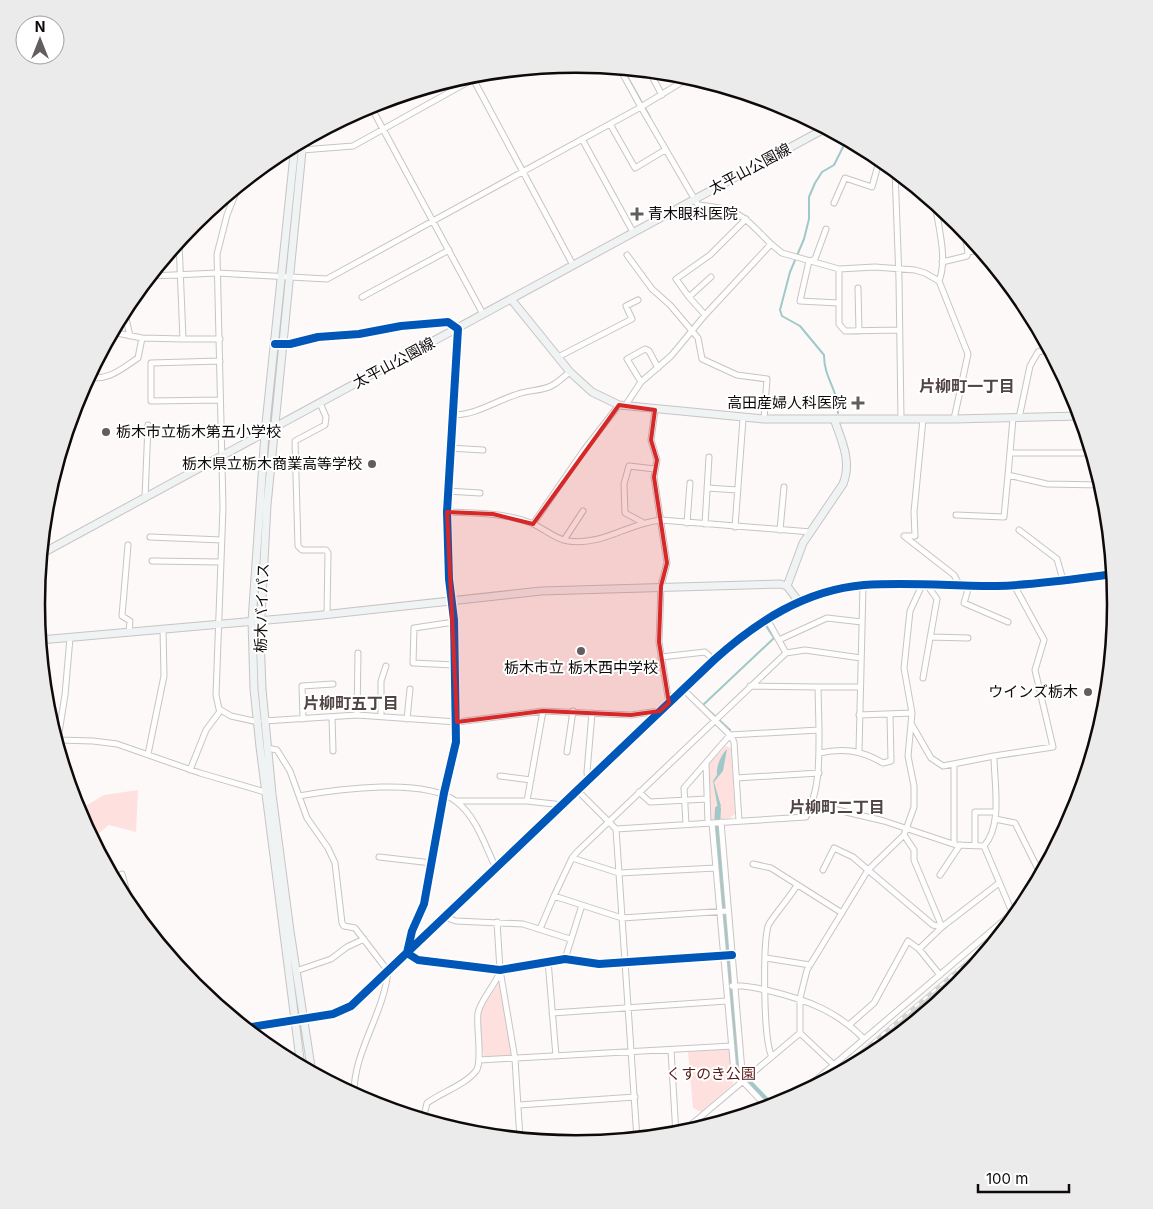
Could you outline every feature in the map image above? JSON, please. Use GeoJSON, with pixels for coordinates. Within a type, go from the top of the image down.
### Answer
{"type":"FeatureCollection","features":[{"type":"Feature","properties":{"kind":"street"},"geometry":{"type":"LineString","coordinates":[[624,75],[698,205],[733,210],[746,219],[782,253],[839,268],[874,267],[925,273],[939,281],[968,354],[954,420]]}},
{"type":"Feature","properties":{"kind":"street"},"geometry":{"type":"LineString","coordinates":[[653,79],[662,95]]}},
{"type":"Feature","properties":{"kind":"street"},"geometry":{"type":"LineString","coordinates":[[475,83],[574,265]]}},
{"type":"Feature","properties":{"kind":"street"},"geometry":{"type":"LineString","coordinates":[[159,276],[217,273],[327,279],[641,107],[680,83]]}},
{"type":"Feature","properties":{"kind":"street"},"geometry":{"type":"LineString","coordinates":[[302,150],[350,147],[454,87]]}},
{"type":"Feature","properties":{"kind":"street"},"geometry":{"type":"LineString","coordinates":[[374,113],[483,314]]}},
{"type":"Feature","properties":{"kind":"street"},"geometry":{"type":"LineString","coordinates":[[610,124],[635,168],[665,150]]}},
{"type":"Feature","properties":{"kind":"street","name":"太平山公園線"},"geometry":{"type":"LineString","coordinates":[[48,550],[819,132]]}},
{"type":"Feature","properties":{"kind":"street"},"geometry":{"type":"LineString","coordinates":[[582,139],[633,232]]}},
{"type":"Feature","properties":{"kind":"street","name":"栃木バイパス"},"geometry":{"type":"LineString","coordinates":[[285,277],[302,150]]}},
{"type":"Feature","properties":{"kind":"street","name":"栃木バイパス"},"geometry":{"type":"LineString","coordinates":[[256,620],[274,428],[294,155]]}},
{"type":"Feature","properties":{"kind":"street"},"geometry":{"type":"LineString","coordinates":[[834,203],[845,178],[872,187],[878,167]]}},
{"type":"Feature","properties":{"kind":"street"},"geometry":{"type":"LineString","coordinates":[[895,180],[901,419]]}},
{"type":"Feature","properties":{"kind":"street"},"geometry":{"type":"LineString","coordinates":[[233,199],[217,254],[223,456],[222,562],[216,695],[219,709],[231,716],[261,722],[357,715],[457,722],[543,711],[631,715],[660,711]]}},
{"type":"Feature","properties":{"kind":"street"},"geometry":{"type":"LineString","coordinates":[[936,214],[942,262],[942,273],[939,281]]}},
{"type":"Feature","properties":{"kind":"street"},"geometry":{"type":"LineString","coordinates":[[705,314],[688,297],[676,279],[710,255],[746,219]]}},
{"type":"Feature","properties":{"kind":"street"},"geometry":{"type":"LineString","coordinates":[[809,261],[815,259],[826,229]]}},
{"type":"Feature","properties":{"kind":"street"},"geometry":{"type":"LineString","coordinates":[[533,524],[584,450],[641,382],[658,368],[705,314],[771,244]]}},
{"type":"Feature","properties":{"kind":"street"},"geometry":{"type":"LineString","coordinates":[[942,262],[967,256],[967,244]]}},
{"type":"Feature","properties":{"kind":"street"},"geometry":{"type":"LineString","coordinates":[[362,297],[448,250]]}},
{"type":"Feature","properties":{"kind":"street"},"geometry":{"type":"LineString","coordinates":[[968,252],[973,251]]}},
{"type":"Feature","properties":{"kind":"street"},"geometry":{"type":"LineString","coordinates":[[179,252],[183,339]]}},
{"type":"Feature","properties":{"kind":"street"},"geometry":{"type":"LineString","coordinates":[[627,255],[652,288],[670,305],[701,342],[699,351],[702,360],[718,369],[737,375],[766,379],[764,420]]}},
{"type":"Feature","properties":{"kind":"street"},"geometry":{"type":"LineString","coordinates":[[809,261],[800,301],[838,303]]}},
{"type":"Feature","properties":{"kind":"street"},"geometry":{"type":"LineString","coordinates":[[839,268],[839,324],[845,331],[899,330]]}},
{"type":"Feature","properties":{"kind":"street"},"geometry":{"type":"LineString","coordinates":[[688,297],[711,277]]}},
{"type":"Feature","properties":{"kind":"street"},"geometry":{"type":"LineString","coordinates":[[858,288],[859,331]]}},
{"type":"Feature","properties":{"kind":"street"},"geometry":{"type":"LineString","coordinates":[[511,299],[570,372],[592,392],[622,406],[764,420],[954,420],[1074,416]]}},
{"type":"Feature","properties":{"kind":"street"},"geometry":{"type":"LineString","coordinates":[[558,357],[632,319],[626,306],[638,300]]}},
{"type":"Feature","properties":{"kind":"street"},"geometry":{"type":"LineString","coordinates":[[127,322],[130,336]]}},
{"type":"Feature","properties":{"kind":"street"},"geometry":{"type":"LineString","coordinates":[[279,344],[318,337],[359,334],[402,326],[448,322],[458,328],[447,491],[451,600],[454,622],[456,742],[444,793],[424,904],[412,931],[407,953]]}},
{"type":"Feature","properties":{"kind":"street"},"geometry":{"type":"LineString","coordinates":[[119,334],[142,338],[220,339]]}},
{"type":"Feature","properties":{"kind":"street"},"geometry":{"type":"LineString","coordinates":[[95,379],[110,376],[138,358],[142,338]]}},
{"type":"Feature","properties":{"kind":"street","name":"栃木バイパス"},"geometry":{"type":"LineString","coordinates":[[279,344],[265,433],[256,620],[265,792],[300,1058]]}},
{"type":"Feature","properties":{"kind":"street"},"geometry":{"type":"LineString","coordinates":[[641,382],[627,359],[644,349],[649,351],[658,368]]}},
{"type":"Feature","properties":{"kind":"street"},"geometry":{"type":"LineString","coordinates":[[956,515],[1004,517],[1016,418],[1030,366],[1038,352],[1043,351]]}},
{"type":"Feature","properties":{"kind":"street"},"geometry":{"type":"LineString","coordinates":[[220,361],[151,363],[151,401],[220,400]]}},
{"type":"Feature","properties":{"kind":"street"},"geometry":{"type":"LineString","coordinates":[[452,415],[464,415],[533,389],[544,389],[554,385],[570,372]]}},
{"type":"Feature","properties":{"kind":"street"},"geometry":{"type":"LineString","coordinates":[[320,403],[326,417],[325,425],[295,441],[298,546],[302,550],[326,550],[328,552],[327,615]]}},
{"type":"Feature","properties":{"kind":"street"},"geometry":{"type":"LineString","coordinates":[[655,410],[651,440],[656,460],[654,477],[667,563],[661,586],[659,642],[669,703]]}},
{"type":"Feature","properties":{"kind":"street"},"geometry":{"type":"LineString","coordinates":[[735,527],[743,419]]}},
{"type":"Feature","properties":{"kind":"street"},"geometry":{"type":"LineString","coordinates":[[787,586],[797,554],[847,474],[846,455],[834,419]]}},
{"type":"Feature","properties":{"kind":"street"},"geometry":{"type":"LineString","coordinates":[[923,419],[914,512],[915,536],[904,536],[954,576],[960,586]]}},
{"type":"Feature","properties":{"kind":"street"},"geometry":{"type":"LineString","coordinates":[[145,498],[148,424]]}},
{"type":"Feature","properties":{"kind":"street"},"geometry":{"type":"LineString","coordinates":[[449,448],[483,450]]}},
{"type":"Feature","properties":{"kind":"street"},"geometry":{"type":"LineString","coordinates":[[1011,453],[1086,453]]}},
{"type":"Feature","properties":{"kind":"street"},"geometry":{"type":"LineString","coordinates":[[705,524],[709,457]]}},
{"type":"Feature","properties":{"kind":"street"},"geometry":{"type":"LineString","coordinates":[[642,522],[625,513],[624,484],[629,466],[655,469]]}},
{"type":"Feature","properties":{"kind":"street"},"geometry":{"type":"LineString","coordinates":[[1008,475],[1047,484],[1094,485]]}},
{"type":"Feature","properties":{"kind":"street"},"geometry":{"type":"LineString","coordinates":[[686,523],[690,483]]}},
{"type":"Feature","properties":{"kind":"street"},"geometry":{"type":"LineString","coordinates":[[780,530],[784,487]]}},
{"type":"Feature","properties":{"kind":"street"},"geometry":{"type":"LineString","coordinates":[[707,488],[738,490]]}},
{"type":"Feature","properties":{"kind":"street"},"geometry":{"type":"LineString","coordinates":[[447,491],[480,493]]}},
{"type":"Feature","properties":{"kind":"street"},"geometry":{"type":"LineString","coordinates":[[447,512],[493,514],[533,524],[564,540],[580,542],[605,539],[642,522],[660,520],[811,532]]}},
{"type":"Feature","properties":{"kind":"street"},"geometry":{"type":"LineString","coordinates":[[564,540],[583,512]]}},
{"type":"Feature","properties":{"kind":"street"},"geometry":{"type":"LineString","coordinates":[[1019,530],[1057,559],[1062,580]]}},
{"type":"Feature","properties":{"kind":"street"},"geometry":{"type":"LineString","coordinates":[[150,537],[222,540]]}},
{"type":"Feature","properties":{"kind":"street"},"geometry":{"type":"LineString","coordinates":[[128,545],[122,616],[130,621],[129,632]]}},
{"type":"Feature","properties":{"kind":"street"},"geometry":{"type":"LineString","coordinates":[[152,561],[222,562]]}},
{"type":"Feature","properties":{"kind":"street"},"geometry":{"type":"LineString","coordinates":[[253,1026],[346,1010],[564,805],[714,660],[747,632],[799,602],[834,590],[862,586],[1014,585],[1107,575]]}},
{"type":"Feature","properties":{"kind":"street"},"geometry":{"type":"LineString","coordinates":[[46,640],[327,615],[561,589],[771,583],[787,586],[799,602]]}},
{"type":"Feature","properties":{"kind":"street"},"geometry":{"type":"LineString","coordinates":[[923,678],[937,599],[925,585]]}},
{"type":"Feature","properties":{"kind":"street"},"geometry":{"type":"LineString","coordinates":[[834,1065],[800,1034],[800,998],[810,965],[868,870],[904,835],[908,828],[914,807],[914,786],[908,756],[912,713],[904,668],[910,611],[925,585]]}},
{"type":"Feature","properties":{"kind":"street"},"geometry":{"type":"LineString","coordinates":[[912,725],[931,758],[943,766],[1053,747],[1035,670],[1044,640],[1014,585]]}},
{"type":"Feature","properties":{"kind":"street"},"geometry":{"type":"LineString","coordinates":[[858,751],[862,586]]}},
{"type":"Feature","properties":{"kind":"street"},"geometry":{"type":"LineString","coordinates":[[969,586],[964,603],[1008,622]]}},
{"type":"Feature","properties":{"kind":"street"},"geometry":{"type":"LineString","coordinates":[[781,639],[827,618],[862,622]]}},
{"type":"Feature","properties":{"kind":"street"},"geometry":{"type":"LineString","coordinates":[[767,619],[781,639],[786,652]]}},
{"type":"Feature","properties":{"kind":"street"},"geometry":{"type":"LineString","coordinates":[[454,622],[414,628],[413,663],[454,665]]}},
{"type":"Feature","properties":{"kind":"street"},"geometry":{"type":"LineString","coordinates":[[148,754],[164,676],[163,629]]}},
{"type":"Feature","properties":{"kind":"street"},"geometry":{"type":"LineString","coordinates":[[930,637],[968,638]]}},
{"type":"Feature","properties":{"kind":"street"},"geometry":{"type":"LineString","coordinates":[[60,729],[70,638]]}},
{"type":"Feature","properties":{"kind":"street"},"geometry":{"type":"LineString","coordinates":[[540,929],[572,858],[638,792],[786,652],[805,650],[861,658]]}},
{"type":"Feature","properties":{"kind":"street"},"geometry":{"type":"LineString","coordinates":[[662,657],[705,652],[714,660]]}},
{"type":"Feature","properties":{"kind":"street"},"geometry":{"type":"LineString","coordinates":[[357,715],[358,653]]}},
{"type":"Feature","properties":{"kind":"street"},"geometry":{"type":"LineString","coordinates":[[381,716],[381,681],[386,666]]}},
{"type":"Feature","properties":{"kind":"street"},"geometry":{"type":"LineString","coordinates":[[303,719],[302,686],[334,684]]}},
{"type":"Feature","properties":{"kind":"street"},"geometry":{"type":"LineString","coordinates":[[750,686],[860,687]]}},
{"type":"Feature","properties":{"kind":"street"},"geometry":{"type":"LineString","coordinates":[[578,791],[607,822],[616,828],[806,817],[812,804],[819,773],[818,687]]}},
{"type":"Feature","properties":{"kind":"street"},"geometry":{"type":"LineString","coordinates":[[684,689],[730,735],[734,742],[739,821]]}},
{"type":"Feature","properties":{"kind":"street"},"geometry":{"type":"LineString","coordinates":[[407,719],[410,690]]}},
{"type":"Feature","properties":{"kind":"street"},"geometry":{"type":"LineString","coordinates":[[190,770],[206,730],[221,710]]}},
{"type":"Feature","properties":{"kind":"street"},"geometry":{"type":"LineString","coordinates":[[527,801],[543,711]]}},
{"type":"Feature","properties":{"kind":"street"},"geometry":{"type":"LineString","coordinates":[[567,752],[573,711]]}},
{"type":"Feature","properties":{"kind":"street"},"geometry":{"type":"LineString","coordinates":[[588,782],[587,772],[592,713]]}},
{"type":"Feature","properties":{"kind":"street"},"geometry":{"type":"LineString","coordinates":[[859,715],[912,713]]}},
{"type":"Feature","properties":{"kind":"street"},"geometry":{"type":"LineString","coordinates":[[819,752],[838,749],[858,751],[883,763],[891,760],[890,715]]}},
{"type":"Feature","properties":{"kind":"street"},"geometry":{"type":"LineString","coordinates":[[332,717],[333,751]]}},
{"type":"Feature","properties":{"kind":"street","name":"栃木バイパス"},"geometry":{"type":"LineString","coordinates":[[261,722],[268,748],[296,971],[311,1065]]}},
{"type":"Feature","properties":{"kind":"street"},"geometry":{"type":"LineString","coordinates":[[686,824],[684,788],[730,735],[819,730]]}},
{"type":"Feature","properties":{"kind":"street"},"geometry":{"type":"LineString","coordinates":[[63,743],[93,740],[117,744],[190,770],[265,792]]}},
{"type":"Feature","properties":{"kind":"street"},"geometry":{"type":"LineString","coordinates":[[268,748],[277,750],[290,771],[307,818],[328,848],[335,863],[342,923],[344,926],[355,928],[388,972],[386,987],[356,1075],[355,1087]]}},
{"type":"Feature","properties":{"kind":"street"},"geometry":{"type":"LineString","coordinates":[[812,804],[908,828],[957,844],[984,846],[992,838],[995,816],[994,756]]}},
{"type":"Feature","properties":{"kind":"street"},"geometry":{"type":"LineString","coordinates":[[706,762],[707,799],[716,868],[734,1072],[763,1102]]}},
{"type":"Feature","properties":{"kind":"street"},"geometry":{"type":"LineString","coordinates":[[940,875],[957,844],[954,765]]}},
{"type":"Feature","properties":{"kind":"street"},"geometry":{"type":"LineString","coordinates":[[736,778],[819,773]]}},
{"type":"Feature","properties":{"kind":"street"},"geometry":{"type":"LineString","coordinates":[[500,776],[531,780]]}},
{"type":"Feature","properties":{"kind":"street"},"geometry":{"type":"LineString","coordinates":[[299,796],[342,789],[416,788],[444,793],[456,801],[472,819],[496,868]]}},
{"type":"Feature","properties":{"kind":"street"},"geometry":{"type":"LineString","coordinates":[[638,792],[650,802],[707,799]]}},
{"type":"Feature","properties":{"kind":"street"},"geometry":{"type":"LineString","coordinates":[[456,801],[527,801],[564,805]]}},
{"type":"Feature","properties":{"kind":"street"},"geometry":{"type":"LineString","coordinates":[[975,846],[974,812],[995,816],[1015,824],[1038,869]]}},
{"type":"Feature","properties":{"kind":"street"},"geometry":{"type":"LineString","coordinates":[[720,822],[742,1071],[748,1077]]}},
{"type":"Feature","properties":{"kind":"street"},"geometry":{"type":"LineString","coordinates":[[616,828],[637,1132]]}},
{"type":"Feature","properties":{"kind":"street"},"geometry":{"type":"LineString","coordinates":[[904,835],[914,850],[914,860],[942,927]]}},
{"type":"Feature","properties":{"kind":"street"},"geometry":{"type":"LineString","coordinates":[[984,846],[1011,910]]}},
{"type":"Feature","properties":{"kind":"street"},"geometry":{"type":"LineString","coordinates":[[823,870],[834,848],[853,857],[933,925],[942,927]]}},
{"type":"Feature","properties":{"kind":"street"},"geometry":{"type":"LineString","coordinates":[[379,857],[432,864]]}},
{"type":"Feature","properties":{"kind":"street"},"geometry":{"type":"LineString","coordinates":[[572,858],[619,873],[716,868]]}},
{"type":"Feature","properties":{"kind":"street"},"geometry":{"type":"LineString","coordinates":[[754,864],[770,868],[842,913]]}},
{"type":"Feature","properties":{"kind":"street"},"geometry":{"type":"LineString","coordinates":[[122,874],[125,884]]}},
{"type":"Feature","properties":{"kind":"street"},"geometry":{"type":"LineString","coordinates":[[919,949],[942,927],[999,883]]}},
{"type":"Feature","properties":{"kind":"street"},"geometry":{"type":"LineString","coordinates":[[772,1057],[764,990],[769,924],[790,898],[797,885]]}},
{"type":"Feature","properties":{"kind":"street"},"geometry":{"type":"LineString","coordinates":[[554,896],[622,918],[720,910],[728,911]]}},
{"type":"Feature","properties":{"kind":"street"},"geometry":{"type":"LineString","coordinates":[[565,959],[582,905]]}},
{"type":"Feature","properties":{"kind":"street"},"geometry":{"type":"LineString","coordinates":[[444,917],[456,921],[523,924],[570,939]]}},
{"type":"Feature","properties":{"kind":"street"},"geometry":{"type":"LineString","coordinates":[[820,1077],[1005,918]]}},
{"type":"Feature","properties":{"kind":"street"},"geometry":{"type":"LineString","coordinates":[[497,922],[500,970],[515,1059],[520,1132]]}},
{"type":"Feature","properties":{"kind":"street"},"geometry":{"type":"LineString","coordinates":[[296,971],[331,959],[347,947],[364,938]]}},
{"type":"Feature","properties":{"kind":"street"},"geometry":{"type":"LineString","coordinates":[[850,1024],[874,1003],[908,941],[919,949],[940,975]]}},
{"type":"Feature","properties":{"kind":"street"},"geometry":{"type":"LineString","coordinates":[[407,953],[418,960],[500,970],[565,959],[600,964],[732,955]]}},
{"type":"Feature","properties":{"kind":"street"},"geometry":{"type":"LineString","coordinates":[[766,958],[810,965]]}},
{"type":"Feature","properties":{"kind":"street"},"geometry":{"type":"LineString","coordinates":[[548,961],[556,1056]]}},
{"type":"Feature","properties":{"kind":"street"},"geometry":{"type":"LineString","coordinates":[[425,1114],[427,1103],[476,1070],[480,1060],[477,1046],[478,1011],[493,988],[500,970]]}},
{"type":"Feature","properties":{"kind":"street"},"geometry":{"type":"LineString","coordinates":[[726,986],[764,990],[800,998],[816,1004],[850,1024],[864,1040]]}},
{"type":"Feature","properties":{"kind":"street"},"geometry":{"type":"LineString","coordinates":[[552,1013],[727,1001]]}},
{"type":"Feature","properties":{"kind":"street"},"geometry":{"type":"LineString","coordinates":[[691,1123],[800,1034]]}},
{"type":"Feature","properties":{"kind":"street"},"geometry":{"type":"LineString","coordinates":[[480,1060],[732,1046]]}},
{"type":"Feature","properties":{"kind":"street"},"geometry":{"type":"LineString","coordinates":[[671,1050],[676,1127]]}},
{"type":"Feature","properties":{"kind":"street"},"geometry":{"type":"LineString","coordinates":[[519,1105],[635,1097]]}},
{"type":"Feature","properties":{"kind":"highlighted area"},"geometry":{"type":"Polygon","coordinates":[[[619,405],[655,410],[651,440],[657,460],[654,477],[667,563],[661,586],[659,642],[669,703],[660,711],[631,715],[543,711],[457,722],[447,512],[493,514],[533,524],[619,405]]]}},
{"type":"Feature","properties":{"kind":"green space"},"geometry":{"type":"Polygon","coordinates":[[[726,746],[731,748],[735,814],[730,818],[710,820],[707,766],[726,746]]]}},
{"type":"Feature","properties":{"kind":"green space"},"geometry":{"type":"Polygon","coordinates":[[[138,790],[136,832],[109,825],[97,835],[84,807],[104,795],[138,790]]]}},
{"type":"Feature","properties":{"kind":"green space"},"geometry":{"type":"Polygon","coordinates":[[[498,984],[501,984],[511,1053],[509,1056],[484,1056],[481,1045],[481,1010],[498,984]]]}},
{"type":"Feature","properties":{"kind":"green space","name":"くすのき公園"},"geometry":{"type":"Polygon","coordinates":[[[727,1049],[730,1052],[733,1084],[701,1112],[693,1108],[688,1052],[727,1049]]]}},
{"type":"Feature","properties":{"kind":"water"},"geometry":{"type":"Polygon","coordinates":[[[727,749],[723,771],[714,782],[721,806],[718,809],[713,781],[717,775],[719,761],[727,749]]]}},
{"type":"Feature","properties":{"kind":"waterway"},"geometry":{"type":"LineString","coordinates":[[627,76],[650,117]]}},
{"type":"Feature","properties":{"kind":"waterway"},"geometry":{"type":"LineString","coordinates":[[838,413],[836,397],[826,371],[824,355],[800,326],[782,316],[780,310],[790,272],[804,239],[809,219],[809,197],[822,172],[834,165],[844,145]]}},
{"type":"Feature","properties":{"kind":"waterway"},"geometry":{"type":"LineString","coordinates":[[730,730],[703,705],[774,638],[766,626]]}},
{"type":"Feature","properties":{"kind":"waterway"},"geometry":{"type":"LineString","coordinates":[[718,809],[717,826],[738,1071],[767,1101]]}},
{"type":"Feature","properties":{"kind":"railway"},"geometry":{"type":"LineString","coordinates":[[859,1054],[976,955]]}},
{"type":"Feature","properties":{"kind":"cycle path"},"geometry":{"type":"LineString","coordinates":[[275,344],[290,344],[318,337],[359,334],[401,326],[448,322],[458,329],[447,512],[449,579],[454,620],[456,742],[444,793],[424,904],[412,931],[407,953],[418,960],[500,970],[565,959],[599,964],[732,955]]}},
{"type":"Feature","properties":{"kind":"cycle path"},"geometry":{"type":"LineString","coordinates":[[254,1027],[333,1014],[351,1006],[714,660],[747,633],[783,610],[822,593],[864,585],[997,586],[1107,575]]}},
{"type":"Feature","properties":{"kind":"place","name":"青木眼科医院"},"geometry":{"type":"Point","coordinates":[637,214]}},
{"type":"Feature","properties":{"kind":"place","name":"高田産婦人科医院"},"geometry":{"type":"Point","coordinates":[858,403]}},
{"type":"Feature","properties":{"kind":"place","name":"栃木市立栃木第五小学校"},"geometry":{"type":"Point","coordinates":[106,432]}},
{"type":"Feature","properties":{"kind":"place","name":"栃木県立栃木商業高等学校"},"geometry":{"type":"Point","coordinates":[372,464]}},
{"type":"Feature","properties":{"kind":"place","name":"栃木市立 栃木西中学校"},"geometry":{"type":"Point","coordinates":[581,651]}},
{"type":"Feature","properties":{"kind":"place","name":"ウインズ栃木"},"geometry":{"type":"Point","coordinates":[1088,692]}},
{"type":"Feature","properties":{"kind":"district","name":"片柳町一丁目"},"geometry":{"type":"Point","coordinates":[967,386]}},
{"type":"Feature","properties":{"kind":"district","name":"片柳町五丁目"},"geometry":{"type":"Point","coordinates":[351,703]}},
{"type":"Feature","properties":{"kind":"district","name":"片柳町二丁目"},"geometry":{"type":"Point","coordinates":[837,807]}}]}
